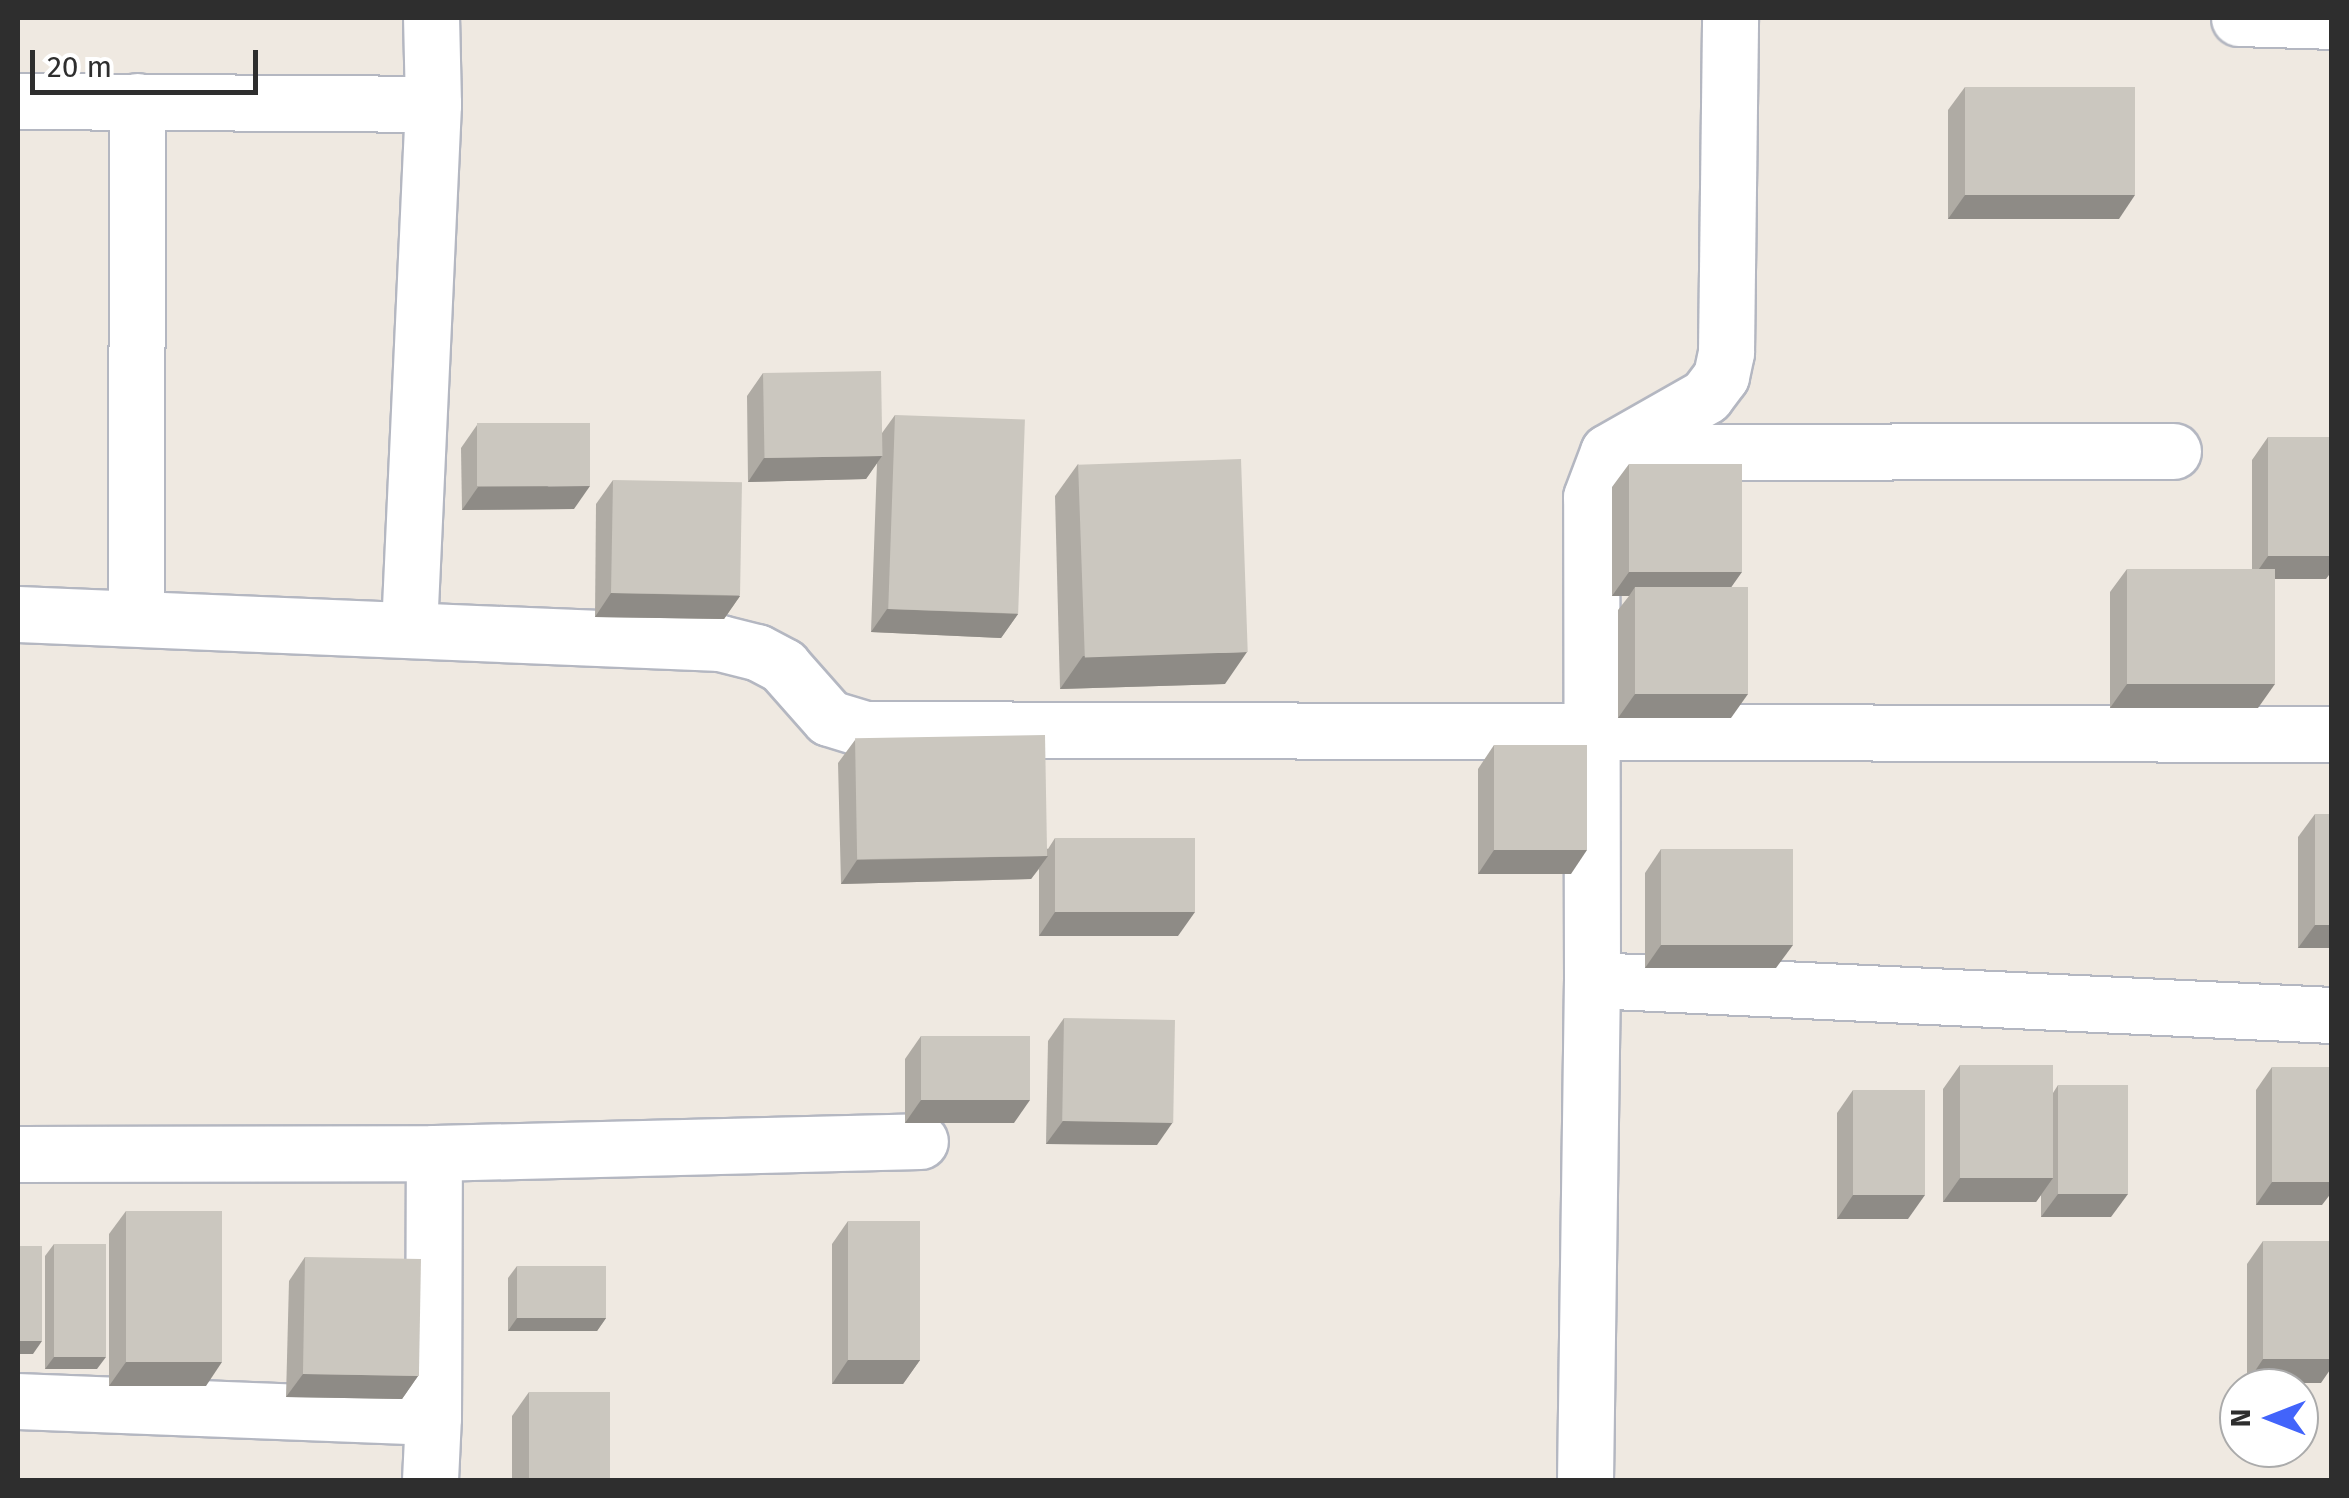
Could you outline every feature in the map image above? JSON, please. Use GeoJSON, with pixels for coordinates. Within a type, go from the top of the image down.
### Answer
{"type":"FeatureCollection","features":[{"type":"Feature","properties":{"kind":"street"},"geometry":{"type":"LineString","coordinates":[[409,629],[433,104],[432,18]]}},
{"type":"Feature","properties":{"kind":"street"},"geometry":{"type":"LineString","coordinates":[[1584,1480],[1592,980],[1588,529],[1591,497],[1608,452],[1706,396],[1721,376],[1726,352],[1730,18]]}},
{"type":"Feature","properties":{"kind":"street"},"geometry":{"type":"LineString","coordinates":[[2240,18],[2332,21]]}},
{"type":"Feature","properties":{"kind":"street"},"geometry":{"type":"LineString","coordinates":[[18,101],[433,104]]}},
{"type":"Feature","properties":{"kind":"street"},"geometry":{"type":"LineString","coordinates":[[136,618],[137,102]]}},
{"type":"Feature","properties":{"kind":"street"},"geometry":{"type":"LineString","coordinates":[[1608,452],[2173,450]]}},
{"type":"Feature","properties":{"kind":"street"},"geometry":{"type":"LineString","coordinates":[[18,614],[720,643],[757,652],[783,666],[830,718],[866,729],[2332,734]]}},
{"type":"Feature","properties":{"kind":"street"},"geometry":{"type":"LineString","coordinates":[[1592,980],[2332,1015]]}},
{"type":"Feature","properties":{"kind":"street"},"geometry":{"type":"LineString","coordinates":[[18,1154],[434,1153],[920,1141]]}},
{"type":"Feature","properties":{"kind":"street"},"geometry":{"type":"LineString","coordinates":[[430,1480],[434,1153]]}},
{"type":"Feature","properties":{"kind":"street"},"geometry":{"type":"LineString","coordinates":[[18,1401],[433,1417]]}},
{"type":"Feature","properties":{"kind":"building"},"geometry":{"type":"Polygon","coordinates":[[[1965,87],[2135,87],[2135,195],[1965,195],[1965,87]]]}},
{"type":"Feature","properties":{"kind":"building"},"geometry":{"type":"Polygon","coordinates":[[[881,371],[882,456],[765,458],[763,373],[881,371]]]}},
{"type":"Feature","properties":{"kind":"building"},"geometry":{"type":"Polygon","coordinates":[[[895,415],[1025,420],[1018,613],[888,609],[895,415]]]}},
{"type":"Feature","properties":{"kind":"building"},"geometry":{"type":"Polygon","coordinates":[[[477,423],[590,423],[590,486],[477,486],[477,423]]]}},
{"type":"Feature","properties":{"kind":"building"},"geometry":{"type":"Polygon","coordinates":[[[2268,437],[2332,437],[2332,556],[2268,556],[2268,437]]]}},
{"type":"Feature","properties":{"kind":"building"},"geometry":{"type":"Polygon","coordinates":[[[1241,459],[1248,652],[1085,658],[1078,465],[1241,459]]]}},
{"type":"Feature","properties":{"kind":"building"},"geometry":{"type":"Polygon","coordinates":[[[1629,464],[1742,464],[1742,572],[1629,572],[1629,464]]]}},
{"type":"Feature","properties":{"kind":"building"},"geometry":{"type":"Polygon","coordinates":[[[613,480],[742,482],[740,595],[611,593],[613,480]]]}},
{"type":"Feature","properties":{"kind":"building"},"geometry":{"type":"Polygon","coordinates":[[[2127,569],[2275,569],[2275,684],[2127,684],[2127,569]]]}},
{"type":"Feature","properties":{"kind":"building"},"geometry":{"type":"Polygon","coordinates":[[[1635,587],[1748,587],[1748,694],[1635,694],[1635,587]]]}},
{"type":"Feature","properties":{"kind":"building"},"geometry":{"type":"Polygon","coordinates":[[[1045,735],[1047,856],[857,859],[855,738],[1045,735]]]}},
{"type":"Feature","properties":{"kind":"building"},"geometry":{"type":"Polygon","coordinates":[[[1494,745],[1587,745],[1587,850],[1494,850],[1494,745]]]}},
{"type":"Feature","properties":{"kind":"building"},"geometry":{"type":"Polygon","coordinates":[[[2315,814],[2332,814],[2332,925],[2315,925],[2315,814]]]}},
{"type":"Feature","properties":{"kind":"building"},"geometry":{"type":"Polygon","coordinates":[[[1055,838],[1195,838],[1195,912],[1055,912],[1055,838]]]}},
{"type":"Feature","properties":{"kind":"building"},"geometry":{"type":"Polygon","coordinates":[[[1661,849],[1793,849],[1793,945],[1661,945],[1661,849]]]}},
{"type":"Feature","properties":{"kind":"building"},"geometry":{"type":"Polygon","coordinates":[[[1064,1018],[1175,1020],[1173,1123],[1062,1121],[1064,1018]]]}},
{"type":"Feature","properties":{"kind":"building"},"geometry":{"type":"Polygon","coordinates":[[[921,1036],[1030,1036],[1030,1100],[921,1100],[921,1036]]]}},
{"type":"Feature","properties":{"kind":"building"},"geometry":{"type":"Polygon","coordinates":[[[1960,1065],[2053,1065],[2053,1178],[1960,1178],[1960,1065]]]}},
{"type":"Feature","properties":{"kind":"building"},"geometry":{"type":"Polygon","coordinates":[[[2272,1067],[2332,1067],[2332,1182],[2272,1182],[2272,1067]]]}},
{"type":"Feature","properties":{"kind":"building"},"geometry":{"type":"Polygon","coordinates":[[[2058,1085],[2128,1085],[2128,1194],[2058,1194],[2058,1085]]]}},
{"type":"Feature","properties":{"kind":"building"},"geometry":{"type":"Polygon","coordinates":[[[1853,1090],[1925,1090],[1925,1195],[1853,1195],[1853,1090]]]}},
{"type":"Feature","properties":{"kind":"building"},"geometry":{"type":"Polygon","coordinates":[[[126,1211],[222,1211],[222,1362],[126,1362],[126,1211]]]}},
{"type":"Feature","properties":{"kind":"building"},"geometry":{"type":"Polygon","coordinates":[[[848,1221],[920,1221],[920,1360],[848,1360],[848,1221]]]}},
{"type":"Feature","properties":{"kind":"building"},"geometry":{"type":"Polygon","coordinates":[[[2263,1241],[2332,1241],[2332,1359],[2263,1359],[2263,1241]]]}},
{"type":"Feature","properties":{"kind":"building"},"geometry":{"type":"Polygon","coordinates":[[[54,1244],[106,1244],[106,1357],[54,1357],[54,1244]]]}},
{"type":"Feature","properties":{"kind":"building"},"geometry":{"type":"Polygon","coordinates":[[[18,1246],[42,1246],[42,1341],[18,1341],[18,1246]]]}},
{"type":"Feature","properties":{"kind":"building"},"geometry":{"type":"Polygon","coordinates":[[[305,1257],[421,1259],[419,1376],[303,1374],[305,1257]]]}},
{"type":"Feature","properties":{"kind":"building"},"geometry":{"type":"Polygon","coordinates":[[[517,1266],[606,1266],[606,1318],[517,1318],[517,1266]]]}},
{"type":"Feature","properties":{"kind":"building"},"geometry":{"type":"Polygon","coordinates":[[[529,1392],[610,1392],[610,1480],[529,1480],[529,1392]]]}}]}
